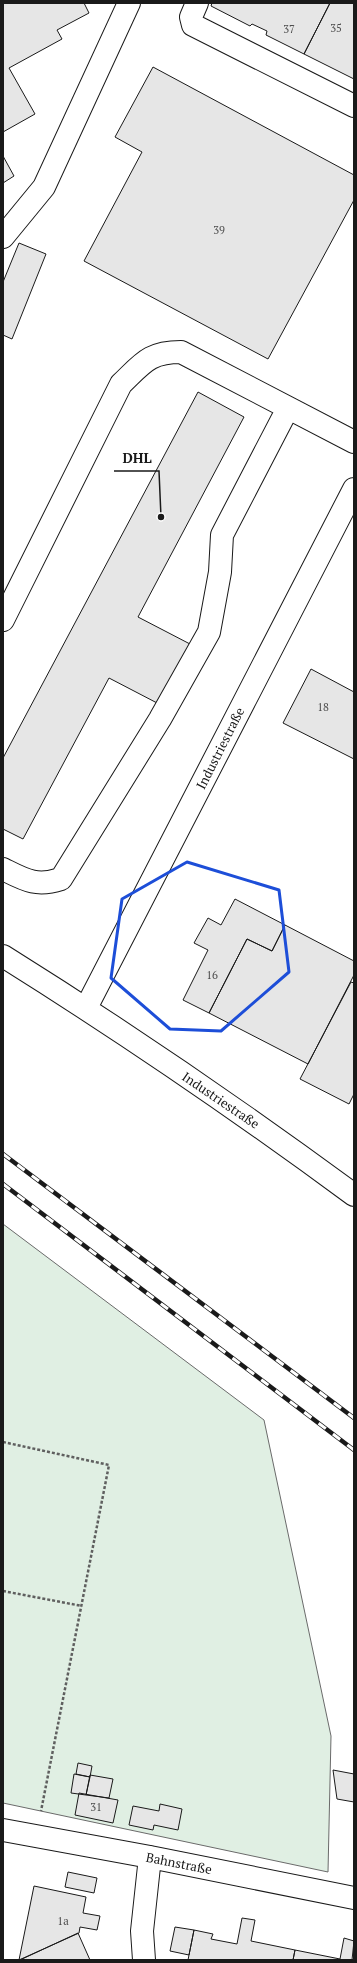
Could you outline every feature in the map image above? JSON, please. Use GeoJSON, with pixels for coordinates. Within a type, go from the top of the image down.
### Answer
{"type":"FeatureCollection","features":[{"type":"Feature","properties":{"kind":"street"},"geometry":{"type":"LineString","coordinates":[[3,237],[44,186],[129,3]]}},
{"type":"Feature","properties":{"kind":"street"},"geometry":{"type":"LineString","coordinates":[[197,3],[191,17],[193,25],[354,106]]}},
{"type":"Feature","properties":{"kind":"street"},"geometry":{"type":"LineString","coordinates":[[3,620],[122,384],[148,357],[166,352],[181,352],[354,442]]}},
{"type":"Feature","properties":{"kind":"street"},"geometry":{"type":"LineString","coordinates":[[3,869],[25,881],[46,884],[61,879],[160,719],[210,632],[220,572],[222,535],[288,408]]}},
{"type":"Feature","properties":{"kind":"street","name":"Industriestraße"},"geometry":{"type":"LineString","coordinates":[[86,1008],[354,489]]}},
{"type":"Feature","properties":{"kind":"street","name":"Industriestraße"},"geometry":{"type":"LineString","coordinates":[[3,956],[86,1008],[277,1139],[354,1195]]}},
{"type":"Feature","properties":{"kind":"street","name":"Bahnstraße"},"geometry":{"type":"LineString","coordinates":[[3,1830],[150,1857],[354,1898]]}},
{"type":"Feature","properties":{"kind":"street"},"geometry":{"type":"LineString","coordinates":[[144,1960],[142,1931],[150,1857]]}},
{"type":"Feature","properties":{"kind":"path"},"geometry":{"type":"LineString","coordinates":[[3,1442],[110,1465],[36,1837]]}},
{"type":"Feature","properties":{"kind":"path"},"geometry":{"type":"LineString","coordinates":[[3,1590],[82,1606]]}},
{"type":"Feature","properties":{"kind":"highlighted area"},"geometry":{"type":"Polygon","coordinates":[[[187,862],[279,890],[289,972],[221,1031],[170,1029],[111,978],[122,899],[187,862]]]}},
{"type":"Feature","properties":{"kind":"green space"},"geometry":{"type":"Polygon","coordinates":[[[3,1224],[264,1420],[331,1736],[328,1872],[3,1803],[3,1224]]]}},
{"type":"Feature","properties":{"kind":"building"},"geometry":{"type":"Polygon","coordinates":[[[3,3],[84,3],[89,13],[57,30],[62,39],[9,68],[35,114],[3,132],[3,3]]]}},
{"type":"Feature","properties":{"kind":"building"},"geometry":{"type":"Polygon","coordinates":[[[212,3],[330,3],[304,54],[266,35],[267,31],[252,24],[250,26],[211,6],[212,3]]]}},
{"type":"Feature","properties":{"kind":"building"},"geometry":{"type":"Polygon","coordinates":[[[330,3],[354,3],[354,79],[304,54],[330,3]]]}},
{"type":"Feature","properties":{"kind":"building"},"geometry":{"type":"Polygon","coordinates":[[[153,67],[354,175],[354,200],[268,359],[84,261],[142,152],[115,137],[153,67]]]}},
{"type":"Feature","properties":{"kind":"building"},"geometry":{"type":"Polygon","coordinates":[[[3,156],[14,176],[3,183],[3,156]]]}},
{"type":"Feature","properties":{"kind":"building"},"geometry":{"type":"Polygon","coordinates":[[[19,243],[46,254],[12,339],[3,335],[3,282],[19,243]]]}},
{"type":"Feature","properties":{"kind":"building"},"geometry":{"type":"Polygon","coordinates":[[[198,392],[244,417],[138,617],[190,644],[159,704],[109,678],[23,839],[3,829],[3,758],[198,392]]]}},
{"type":"Feature","properties":{"kind":"building"},"geometry":{"type":"Polygon","coordinates":[[[311,669],[354,692],[354,759],[283,723],[311,669]]]}},
{"type":"Feature","properties":{"kind":"building"},"geometry":{"type":"Polygon","coordinates":[[[235,899],[285,925],[272,951],[247,939],[209,1013],[183,1000],[208,950],[194,943],[208,918],[221,925],[235,899]]]}},
{"type":"Feature","properties":{"kind":"building"},"geometry":{"type":"Polygon","coordinates":[[[285,925],[354,961],[354,975],[308,1064],[209,1013],[247,939],[272,951],[285,925]]]}},
{"type":"Feature","properties":{"kind":"building"},"geometry":{"type":"Polygon","coordinates":[[[351,982],[354,983],[354,1094],[349,1104],[300,1079],[351,982]]]}},
{"type":"Feature","properties":{"kind":"building"},"geometry":{"type":"Polygon","coordinates":[[[78,1763],[92,1766],[90,1777],[76,1774],[78,1763]]]}},
{"type":"Feature","properties":{"kind":"building"},"geometry":{"type":"Polygon","coordinates":[[[333,1770],[354,1774],[354,1802],[337,1799],[333,1770]]]}},
{"type":"Feature","properties":{"kind":"building"},"geometry":{"type":"Polygon","coordinates":[[[74,1774],[90,1777],[86,1795],[71,1793],[74,1774]]]}},
{"type":"Feature","properties":{"kind":"building"},"geometry":{"type":"Polygon","coordinates":[[[90,1775],[113,1779],[109,1798],[86,1795],[90,1775]]]}},
{"type":"Feature","properties":{"kind":"building"},"geometry":{"type":"Polygon","coordinates":[[[79,1793],[118,1800],[113,1823],[75,1815],[79,1793]]]}},
{"type":"Feature","properties":{"kind":"building"},"geometry":{"type":"Polygon","coordinates":[[[160,1804],[182,1809],[178,1830],[154,1825],[153,1830],[129,1825],[133,1806],[159,1811],[160,1804]]]}},
{"type":"Feature","properties":{"kind":"building"},"geometry":{"type":"Polygon","coordinates":[[[68,1872],[97,1878],[94,1893],[65,1887],[68,1872]]]}},
{"type":"Feature","properties":{"kind":"building"},"geometry":{"type":"Polygon","coordinates":[[[34,1886],[86,1897],[83,1913],[100,1916],[97,1930],[80,1927],[79,1933],[19,1960],[34,1886]]]}},
{"type":"Feature","properties":{"kind":"building"},"geometry":{"type":"Polygon","coordinates":[[[242,1918],[255,1920],[251,1941],[295,1950],[293,1960],[188,1960],[194,1930],[213,1934],[211,1939],[237,1944],[242,1918]]]}},
{"type":"Feature","properties":{"kind":"building"},"geometry":{"type":"Polygon","coordinates":[[[175,1927],[194,1930],[189,1955],[170,1951],[175,1927]]]}},
{"type":"Feature","properties":{"kind":"building"},"geometry":{"type":"Polygon","coordinates":[[[78,1933],[90,1960],[20,1960],[78,1933]]]}},
{"type":"Feature","properties":{"kind":"building"},"geometry":{"type":"Polygon","coordinates":[[[344,1938],[354,1941],[352,1960],[293,1960],[295,1950],[340,1959],[344,1938]]]}},
{"type":"Feature","properties":{"kind":"railway"},"geometry":{"type":"LineString","coordinates":[[3,1154],[354,1418]]}},
{"type":"Feature","properties":{"kind":"railway"},"geometry":{"type":"LineString","coordinates":[[3,1184],[354,1450]]}},
{"type":"Feature","properties":{"kind":"place","name":"DHL"},"geometry":{"type":"Point","coordinates":[161,517]}}]}
